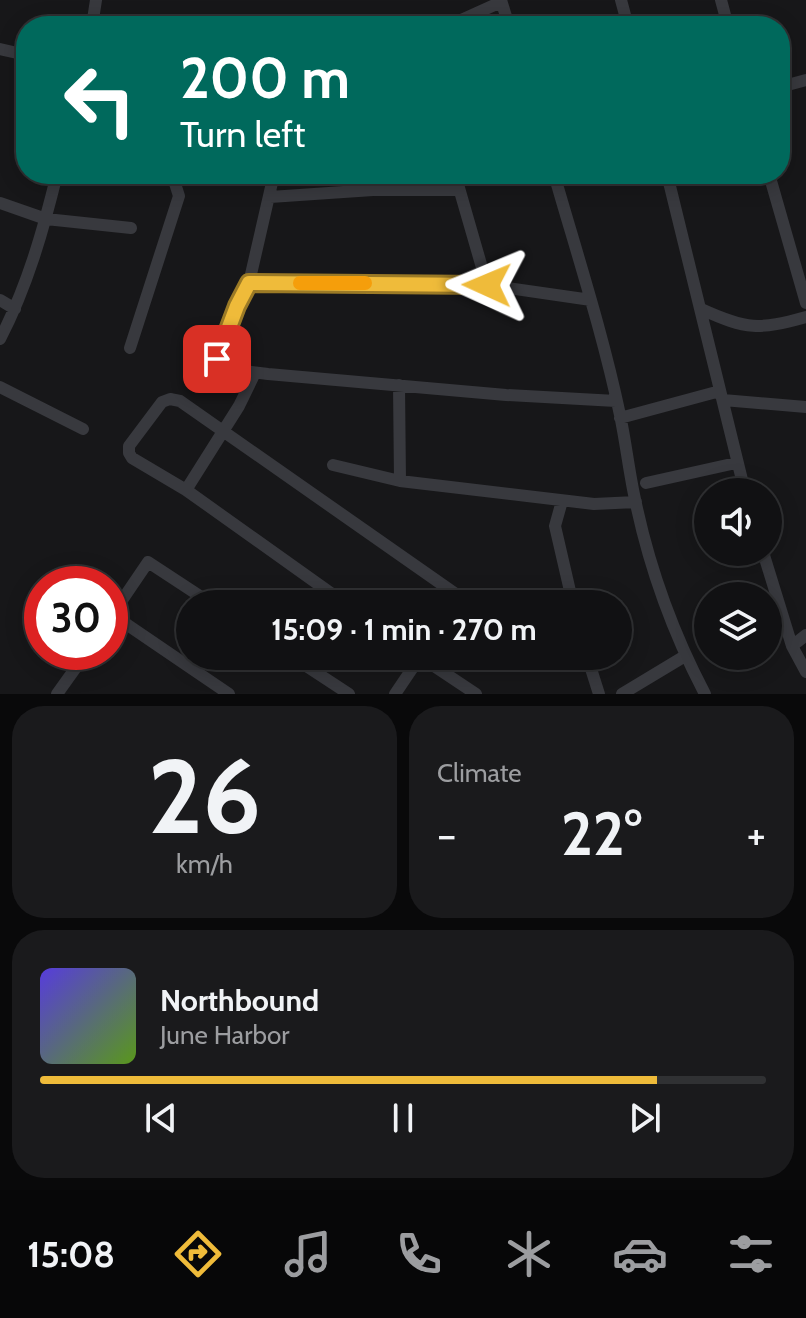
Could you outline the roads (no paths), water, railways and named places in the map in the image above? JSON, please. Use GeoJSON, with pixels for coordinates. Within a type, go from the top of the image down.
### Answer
{"type":"FeatureCollection","features":[{"type":"Feature","properties":{"kind":"street"},"geometry":{"type":"LineString","coordinates":[[469,16],[501,1]]}},
{"type":"Feature","properties":{"kind":"street"},"geometry":{"type":"LineString","coordinates":[[0,339],[15,309],[46,219],[55,184]]}},
{"type":"Feature","properties":{"kind":"street"},"geometry":{"type":"LineString","coordinates":[[130,348],[179,196],[175,184]]}},
{"type":"Feature","properties":{"kind":"street"},"geometry":{"type":"LineString","coordinates":[[272,184],[249,283],[217,359],[221,368],[506,395],[616,401]]}},
{"type":"Feature","properties":{"kind":"street"},"geometry":{"type":"LineString","coordinates":[[458,184],[487,285]]}},
{"type":"Feature","properties":{"kind":"street"},"geometry":{"type":"LineString","coordinates":[[557,184],[591,300],[620,418],[636,502],[673,627],[705,694]]}},
{"type":"Feature","properties":{"kind":"street"},"geometry":{"type":"LineString","coordinates":[[670,184],[741,478]]}},
{"type":"Feature","properties":{"kind":"street"},"geometry":{"type":"LineString","coordinates":[[772,184],[806,303]]}},
{"type":"Feature","properties":{"kind":"street"},"geometry":{"type":"LineString","coordinates":[[270,197],[384,190],[459,190]]}},
{"type":"Feature","properties":{"kind":"street"},"geometry":{"type":"LineString","coordinates":[[0,203],[46,219],[131,228]]}},
{"type":"Feature","properties":{"kind":"street"},"geometry":{"type":"LineString","coordinates":[[249,283],[487,285],[591,300]]}},
{"type":"Feature","properties":{"kind":"street"},"geometry":{"type":"LineString","coordinates":[[0,300],[15,309]]}},
{"type":"Feature","properties":{"kind":"street"},"geometry":{"type":"LineString","coordinates":[[701,309],[745,326],[767,328],[806,317]]}},
{"type":"Feature","properties":{"kind":"street"},"geometry":{"type":"LineString","coordinates":[[186,490],[239,406],[255,373]]}},
{"type":"Feature","properties":{"kind":"street"},"geometry":{"type":"LineString","coordinates":[[399,385],[400,481]]}},
{"type":"Feature","properties":{"kind":"street"},"geometry":{"type":"LineString","coordinates":[[0,387],[83,429]]}},
{"type":"Feature","properties":{"kind":"street"},"geometry":{"type":"LineString","coordinates":[[620,418],[721,396],[806,407]]}},
{"type":"Feature","properties":{"kind":"street"},"geometry":{"type":"LineString","coordinates":[[326,590],[186,490],[132,458],[129,446],[162,402],[170,399],[180,401],[450,590]]}},
{"type":"Feature","properties":{"kind":"street"},"geometry":{"type":"LineString","coordinates":[[646,483],[736,463]]}},
{"type":"Feature","properties":{"kind":"street"},"geometry":{"type":"LineString","coordinates":[[333,465],[400,481],[562,501],[594,504],[636,502]]}},
{"type":"Feature","properties":{"kind":"street"},"geometry":{"type":"LineString","coordinates":[[562,501],[555,526],[570,590]]}},
{"type":"Feature","properties":{"kind":"street"},"geometry":{"type":"LineString","coordinates":[[128,591],[148,562],[191,590]]}},
{"type":"Feature","properties":{"kind":"street"},"geometry":{"type":"LineString","coordinates":[[767,566],[792,646],[806,672]]}},
{"type":"Feature","properties":{"kind":"street"},"geometry":{"type":"LineString","coordinates":[[128,627],[229,694]]}},
{"type":"Feature","properties":{"kind":"street"},"geometry":{"type":"LineString","coordinates":[[792,646],[806,635]]}},
{"type":"Feature","properties":{"kind":"street"},"geometry":{"type":"LineString","coordinates":[[622,694],[685,656]]}},
{"type":"Feature","properties":{"kind":"street"},"geometry":{"type":"LineString","coordinates":[[57,694],[74,670]]}},
{"type":"Feature","properties":{"kind":"street"},"geometry":{"type":"LineString","coordinates":[[312,670],[349,694]]}},
{"type":"Feature","properties":{"kind":"street"},"geometry":{"type":"LineString","coordinates":[[395,694],[411,670]]}},
{"type":"Feature","properties":{"kind":"street"},"geometry":{"type":"LineString","coordinates":[[441,670],[476,694]]}},
{"type":"Feature","properties":{"kind":"street"},"geometry":{"type":"LineString","coordinates":[[591,670],[599,694]]}}]}
